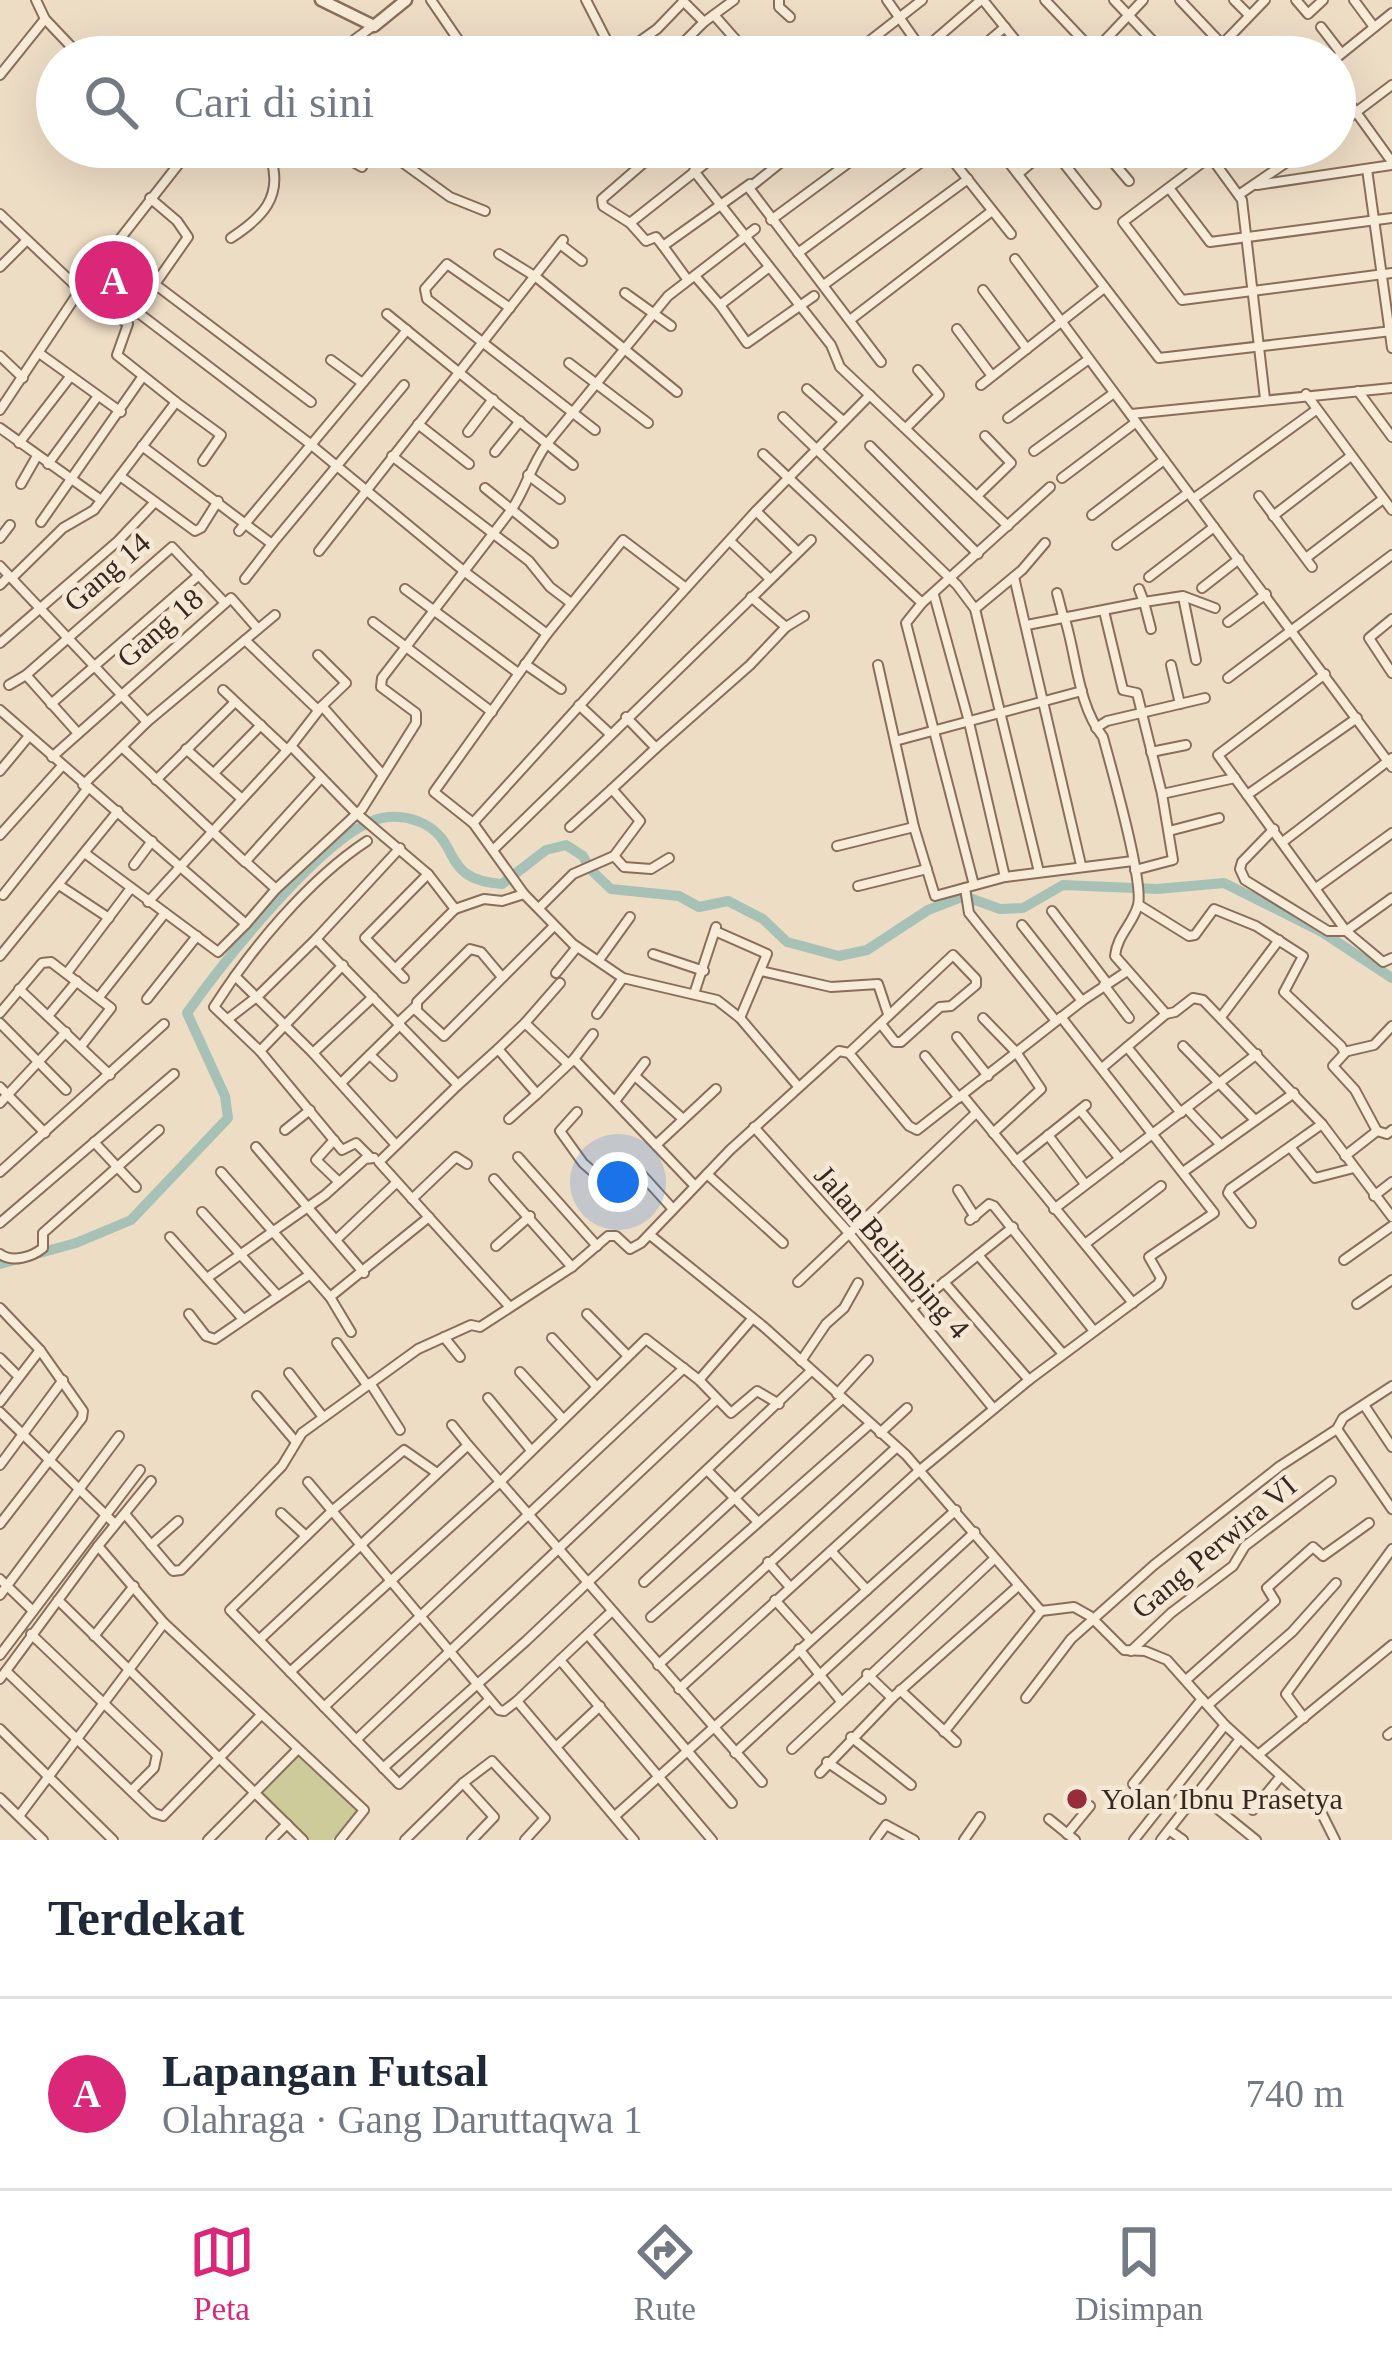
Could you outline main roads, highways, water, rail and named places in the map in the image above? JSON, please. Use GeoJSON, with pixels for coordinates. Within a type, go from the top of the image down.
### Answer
{"type":"FeatureCollection","features":[{"type":"Feature","properties":{"kind":"waterway"},"geometry":{"type":"LineString","coordinates":[[0,1264],[76,1243],[131,1220],[228,1118],[225,1096],[187,1013],[299,878],[350,834],[379,819],[399,817],[426,825],[437,833],[461,869],[483,881],[502,884],[546,850],[566,845],[583,856],[611,889],[679,896],[699,907],[728,901],[763,919],[787,942],[839,956],[867,950],[928,910],[964,896],[1000,909],[1023,908],[1063,885],[1157,889],[1224,883],[1322,932],[1392,978]]}},
{"type":"Feature","properties":{"kind":"place","name":"Lapangan Futsal"},"geometry":{"type":"Point","coordinates":[114,280]}},
{"type":"Feature","properties":{"kind":"place","name":"Yolan Ibnu Prasetya"},"geometry":{"type":"Point","coordinates":[1077,1799]}}]}
